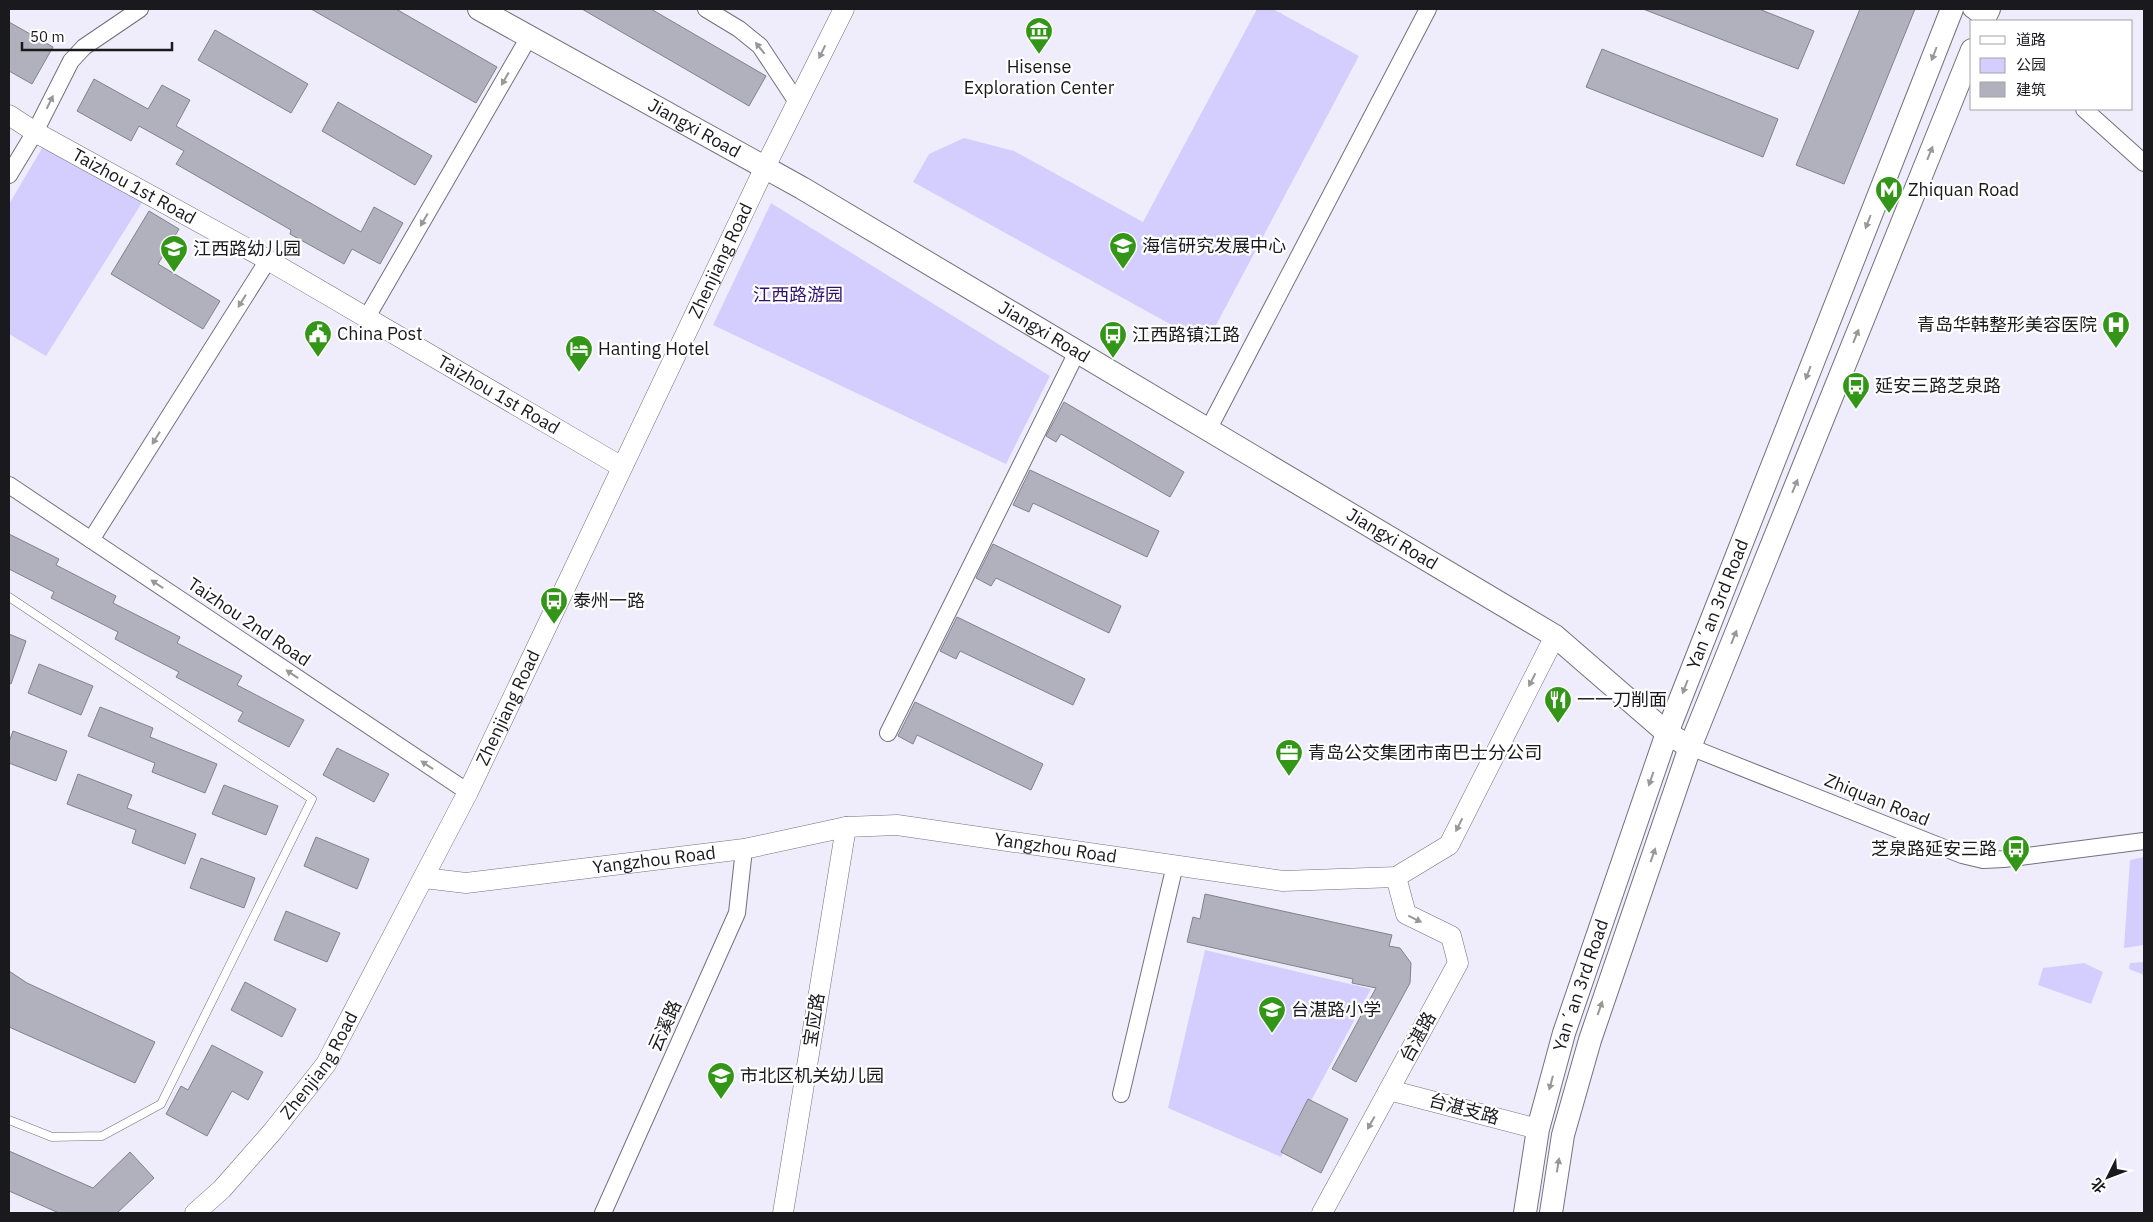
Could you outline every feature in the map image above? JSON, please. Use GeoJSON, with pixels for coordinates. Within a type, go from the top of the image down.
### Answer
{"type":"FeatureCollection","features":[{"type":"Feature","properties":{"kind":"main road","name":"Jiangxi Road"},"geometry":{"type":"LineString","coordinates":[[479,9],[765,167],[1554,636],[1666,733],[1690,747]]}},
{"type":"Feature","properties":{"kind":"main road","name":"Yan´an 3rd Road"},"geometry":{"type":"LineString","coordinates":[[1525,1213],[1538,1129],[1564,1033],[1666,733],[1952,9]]}},
{"type":"Feature","properties":{"kind":"main road","name":"Yan´an 3rd Road"},"geometry":{"type":"LineString","coordinates":[[1551,1213],[1563,1135],[1590,1040],[1690,747],[1970,55]]}},
{"type":"Feature","properties":{"kind":"street"},"geometry":{"type":"LineString","coordinates":[[9,175],[35,132],[71,61],[84,47],[140,9]]}},
{"type":"Feature","properties":{"kind":"street"},"geometry":{"type":"LineString","coordinates":[[706,9],[739,28],[760,46],[798,102]]}},
{"type":"Feature","properties":{"kind":"street","name":"Zhenjiang Road"},"geometry":{"type":"LineString","coordinates":[[195,1213],[222,1189],[326,1064],[468,792],[765,167],[844,9]]}},
{"type":"Feature","properties":{"kind":"street"},"geometry":{"type":"LineString","coordinates":[[1208,430],[1428,9]]}},
{"type":"Feature","properties":{"kind":"street"},"geometry":{"type":"LineString","coordinates":[[367,317],[529,36]]}},
{"type":"Feature","properties":{"kind":"street"},"geometry":{"type":"LineString","coordinates":[[2085,110],[2144,163]]}},
{"type":"Feature","properties":{"kind":"street","name":"Taizhou 1st Road"},"geometry":{"type":"LineString","coordinates":[[9,115],[35,132],[268,260],[622,466]]}},
{"type":"Feature","properties":{"kind":"street"},"geometry":{"type":"LineString","coordinates":[[91,540],[268,260]]}},
{"type":"Feature","properties":{"kind":"street"},"geometry":{"type":"LineString","coordinates":[[888,733],[1077,352]]}},
{"type":"Feature","properties":{"kind":"street","name":"Taizhou 2nd Road"},"geometry":{"type":"LineString","coordinates":[[9,485],[468,792]]}},
{"type":"Feature","properties":{"kind":"street","name":"Yangzhou Road"},"geometry":{"type":"LineString","coordinates":[[424,878],[466,883],[744,849],[846,827],[897,825],[1283,881],[1396,877],[1449,845],[1554,636]]}},
{"type":"Feature","properties":{"kind":"street","name":"Zhiquan Road"},"geometry":{"type":"LineString","coordinates":[[1690,747],[1962,855],[1983,860],[2004,859],[2144,840]]}},
{"type":"Feature","properties":{"kind":"street","name":"宝应路"},"geometry":{"type":"LineString","coordinates":[[783,1213],[846,827]]}},
{"type":"Feature","properties":{"kind":"street","name":"云溪路"},"geometry":{"type":"LineString","coordinates":[[603,1213],[737,913],[744,849]]}},
{"type":"Feature","properties":{"kind":"street"},"geometry":{"type":"LineString","coordinates":[[1121,1094],[1174,865]]}},
{"type":"Feature","properties":{"kind":"street","name":"台湛路"},"geometry":{"type":"LineString","coordinates":[[1322,1213],[1458,963],[1451,936],[1406,914],[1396,877]]}},
{"type":"Feature","properties":{"kind":"street","name":"台湛支路"},"geometry":{"type":"LineString","coordinates":[[1389,1090],[1538,1129]]}},
{"type":"Feature","properties":{"kind":"lane"},"geometry":{"type":"LineString","coordinates":[[9,596],[312,799],[161,1104],[102,1136],[52,1137],[9,1120]]}},
{"type":"Feature","properties":{"kind":"green space"},"geometry":{"type":"Polygon","coordinates":[[[1257,9],[1273,9],[1359,56],[1206,344],[913,182],[929,154],[964,138],[1014,151],[1143,222],[1257,9]]]}},
{"type":"Feature","properties":{"kind":"green space"},"geometry":{"type":"Polygon","coordinates":[[[44,145],[143,201],[46,356],[9,334],[9,204],[44,145]]]}},
{"type":"Feature","properties":{"kind":"green space","name":"江西路游园"},"geometry":{"type":"Polygon","coordinates":[[[771,203],[1050,376],[1006,464],[713,325],[771,203]]]}},
{"type":"Feature","properties":{"kind":"green space"},"geometry":{"type":"Polygon","coordinates":[[[2144,857],[2144,945],[2124,948],[2130,860],[2144,857]]]}},
{"type":"Feature","properties":{"kind":"green space"},"geometry":{"type":"Polygon","coordinates":[[[1205,950],[1371,989],[1281,1157],[1168,1108],[1205,950]]]}},
{"type":"Feature","properties":{"kind":"green space"},"geometry":{"type":"Polygon","coordinates":[[[2144,962],[2144,975],[2129,969],[2130,963],[2144,962]]]}},
{"type":"Feature","properties":{"kind":"green space"},"geometry":{"type":"Polygon","coordinates":[[[2084,963],[2103,972],[2091,1004],[2038,985],[2043,968],[2084,963]]]}},
{"type":"Feature","properties":{"kind":"building"},"geometry":{"type":"Polygon","coordinates":[[[311,9],[396,9],[497,67],[476,103],[311,9]]]}},
{"type":"Feature","properties":{"kind":"building"},"geometry":{"type":"Polygon","coordinates":[[[582,9],[651,9],[766,76],[749,106],[582,9]]]}},
{"type":"Feature","properties":{"kind":"building"},"geometry":{"type":"Polygon","coordinates":[[[1643,9],[1759,9],[1814,31],[1798,69],[1643,9]]]}},
{"type":"Feature","properties":{"kind":"building"},"geometry":{"type":"Polygon","coordinates":[[[1860,9],[1915,9],[1844,184],[1796,165],[1860,9]]]}},
{"type":"Feature","properties":{"kind":"building"},"geometry":{"type":"Polygon","coordinates":[[[9,22],[53,47],[32,84],[9,71],[9,22]]]}},
{"type":"Feature","properties":{"kind":"building"},"geometry":{"type":"Polygon","coordinates":[[[215,30],[308,84],[291,113],[198,60],[215,30]]]}},
{"type":"Feature","properties":{"kind":"building"},"geometry":{"type":"Polygon","coordinates":[[[1602,49],[1778,119],[1763,157],[1586,87],[1602,49]]]}},
{"type":"Feature","properties":{"kind":"building"},"geometry":{"type":"Polygon","coordinates":[[[94,79],[148,109],[162,85],[190,100],[176,126],[361,232],[374,207],[403,223],[380,264],[352,249],[344,264],[290,234],[291,230],[176,164],[184,151],[139,126],[131,141],[77,111],[94,79]]]}},
{"type":"Feature","properties":{"kind":"building"},"geometry":{"type":"Polygon","coordinates":[[[338,102],[432,156],[415,185],[322,131],[338,102]]]}},
{"type":"Feature","properties":{"kind":"building"},"geometry":{"type":"Polygon","coordinates":[[[149,211],[179,229],[158,264],[220,301],[203,329],[111,274],[149,211]]]}},
{"type":"Feature","properties":{"kind":"building"},"geometry":{"type":"Polygon","coordinates":[[[1064,402],[1184,472],[1170,497],[1061,434],[1056,442],[1046,436],[1064,402]]]}},
{"type":"Feature","properties":{"kind":"building"},"geometry":{"type":"Polygon","coordinates":[[[1030,470],[1159,531],[1147,557],[1033,503],[1029,512],[1013,505],[1030,470]]]}},
{"type":"Feature","properties":{"kind":"building"},"geometry":{"type":"Polygon","coordinates":[[[9,534],[59,559],[56,565],[116,596],[113,603],[180,637],[177,643],[242,676],[237,685],[304,720],[289,747],[238,721],[243,712],[176,677],[179,672],[115,639],[118,632],[51,598],[54,592],[9,569],[9,534]]]}},
{"type":"Feature","properties":{"kind":"building"},"geometry":{"type":"Polygon","coordinates":[[[993,544],[1121,606],[1109,633],[996,578],[991,586],[976,578],[993,544]]]}},
{"type":"Feature","properties":{"kind":"building"},"geometry":{"type":"Polygon","coordinates":[[[957,617],[1085,679],[1073,705],[960,651],[956,659],[940,651],[957,617]]]}},
{"type":"Feature","properties":{"kind":"building"},"geometry":{"type":"Polygon","coordinates":[[[9,634],[26,641],[11,684],[9,683],[9,634]]]}},
{"type":"Feature","properties":{"kind":"building"},"geometry":{"type":"Polygon","coordinates":[[[39,664],[93,686],[81,715],[28,693],[39,664]]]}},
{"type":"Feature","properties":{"kind":"building"},"geometry":{"type":"Polygon","coordinates":[[[915,702],[1043,764],[1031,790],[917,735],[913,744],[898,736],[915,702]]]}},
{"type":"Feature","properties":{"kind":"building"},"geometry":{"type":"Polygon","coordinates":[[[100,707],[153,728],[150,737],[217,764],[205,793],[152,772],[155,763],[88,736],[100,707]]]}},
{"type":"Feature","properties":{"kind":"building"},"geometry":{"type":"Polygon","coordinates":[[[13,731],[67,751],[56,781],[9,763],[9,742],[13,731]]]}},
{"type":"Feature","properties":{"kind":"building"},"geometry":{"type":"Polygon","coordinates":[[[337,748],[389,774],[374,802],[323,775],[337,748]]]}},
{"type":"Feature","properties":{"kind":"building"},"geometry":{"type":"Polygon","coordinates":[[[78,774],[132,795],[127,808],[196,834],[185,864],[132,843],[136,830],[67,804],[78,774]]]}},
{"type":"Feature","properties":{"kind":"building"},"geometry":{"type":"Polygon","coordinates":[[[224,785],[278,806],[266,835],[212,814],[224,785]]]}},
{"type":"Feature","properties":{"kind":"building"},"geometry":{"type":"Polygon","coordinates":[[[316,837],[369,859],[357,889],[304,866],[316,837]]]}},
{"type":"Feature","properties":{"kind":"building"},"geometry":{"type":"Polygon","coordinates":[[[201,858],[255,878],[244,908],[190,888],[201,858]]]}},
{"type":"Feature","properties":{"kind":"building"},"geometry":{"type":"Polygon","coordinates":[[[1205,894],[1392,935],[1389,946],[1400,948],[1411,963],[1410,983],[1356,1082],[1332,1069],[1376,988],[1352,983],[1353,979],[1187,942],[1193,917],[1200,919],[1205,894]]]}},
{"type":"Feature","properties":{"kind":"building"},"geometry":{"type":"Polygon","coordinates":[[[286,911],[340,933],[327,962],[274,940],[286,911]]]}},
{"type":"Feature","properties":{"kind":"building"},"geometry":{"type":"Polygon","coordinates":[[[9,971],[27,983],[155,1042],[135,1083],[9,1027],[9,971]]]}},
{"type":"Feature","properties":{"kind":"building"},"geometry":{"type":"Polygon","coordinates":[[[245,982],[296,1009],[282,1037],[231,1010],[245,982]]]}},
{"type":"Feature","properties":{"kind":"building"},"geometry":{"type":"Polygon","coordinates":[[[212,1045],[263,1072],[248,1100],[232,1091],[207,1136],[166,1114],[181,1086],[188,1090],[212,1045]]]}},
{"type":"Feature","properties":{"kind":"building"},"geometry":{"type":"Polygon","coordinates":[[[1308,1099],[1348,1119],[1321,1173],[1281,1152],[1308,1099]]]}},
{"type":"Feature","properties":{"kind":"building"},"geometry":{"type":"Polygon","coordinates":[[[9,1151],[93,1188],[130,1152],[154,1178],[117,1213],[59,1213],[9,1191],[9,1151]]]}},
{"type":"Feature","properties":{"kind":"place","name":"Hisense Exploration Center"},"geometry":{"type":"Point","coordinates":[1039,55]}},
{"type":"Feature","properties":{"kind":"place","name":"Zhiquan Road"},"geometry":{"type":"Point","coordinates":[1889,214]}},
{"type":"Feature","properties":{"kind":"place","name":"海信研究发展中心"},"geometry":{"type":"Point","coordinates":[1123,270]}},
{"type":"Feature","properties":{"kind":"place","name":"江西路幼儿园"},"geometry":{"type":"Point","coordinates":[174,273]}},
{"type":"Feature","properties":{"kind":"place","name":"青岛华韩整形美容医院"},"geometry":{"type":"Point","coordinates":[2116,349]}},
{"type":"Feature","properties":{"kind":"place","name":"China Post"},"geometry":{"type":"Point","coordinates":[318,358]}},
{"type":"Feature","properties":{"kind":"place","name":"江西路镇江路"},"geometry":{"type":"Point","coordinates":[1113,359]}},
{"type":"Feature","properties":{"kind":"place","name":"Hanting Hotel"},"geometry":{"type":"Point","coordinates":[579,373]}},
{"type":"Feature","properties":{"kind":"place","name":"延安三路芝泉路"},"geometry":{"type":"Point","coordinates":[1856,410]}},
{"type":"Feature","properties":{"kind":"place","name":"泰州一路"},"geometry":{"type":"Point","coordinates":[554,625]}},
{"type":"Feature","properties":{"kind":"place","name":"一一刀削面"},"geometry":{"type":"Point","coordinates":[1558,724]}},
{"type":"Feature","properties":{"kind":"place","name":"青岛公交集团市南巴士分公司"},"geometry":{"type":"Point","coordinates":[1289,777]}},
{"type":"Feature","properties":{"kind":"place","name":"芝泉路延安三路"},"geometry":{"type":"Point","coordinates":[2016,873]}},
{"type":"Feature","properties":{"kind":"place","name":"台湛路小学"},"geometry":{"type":"Point","coordinates":[1272,1034]}},
{"type":"Feature","properties":{"kind":"place","name":"市北区机关幼儿园"},"geometry":{"type":"Point","coordinates":[721,1100]}}]}
